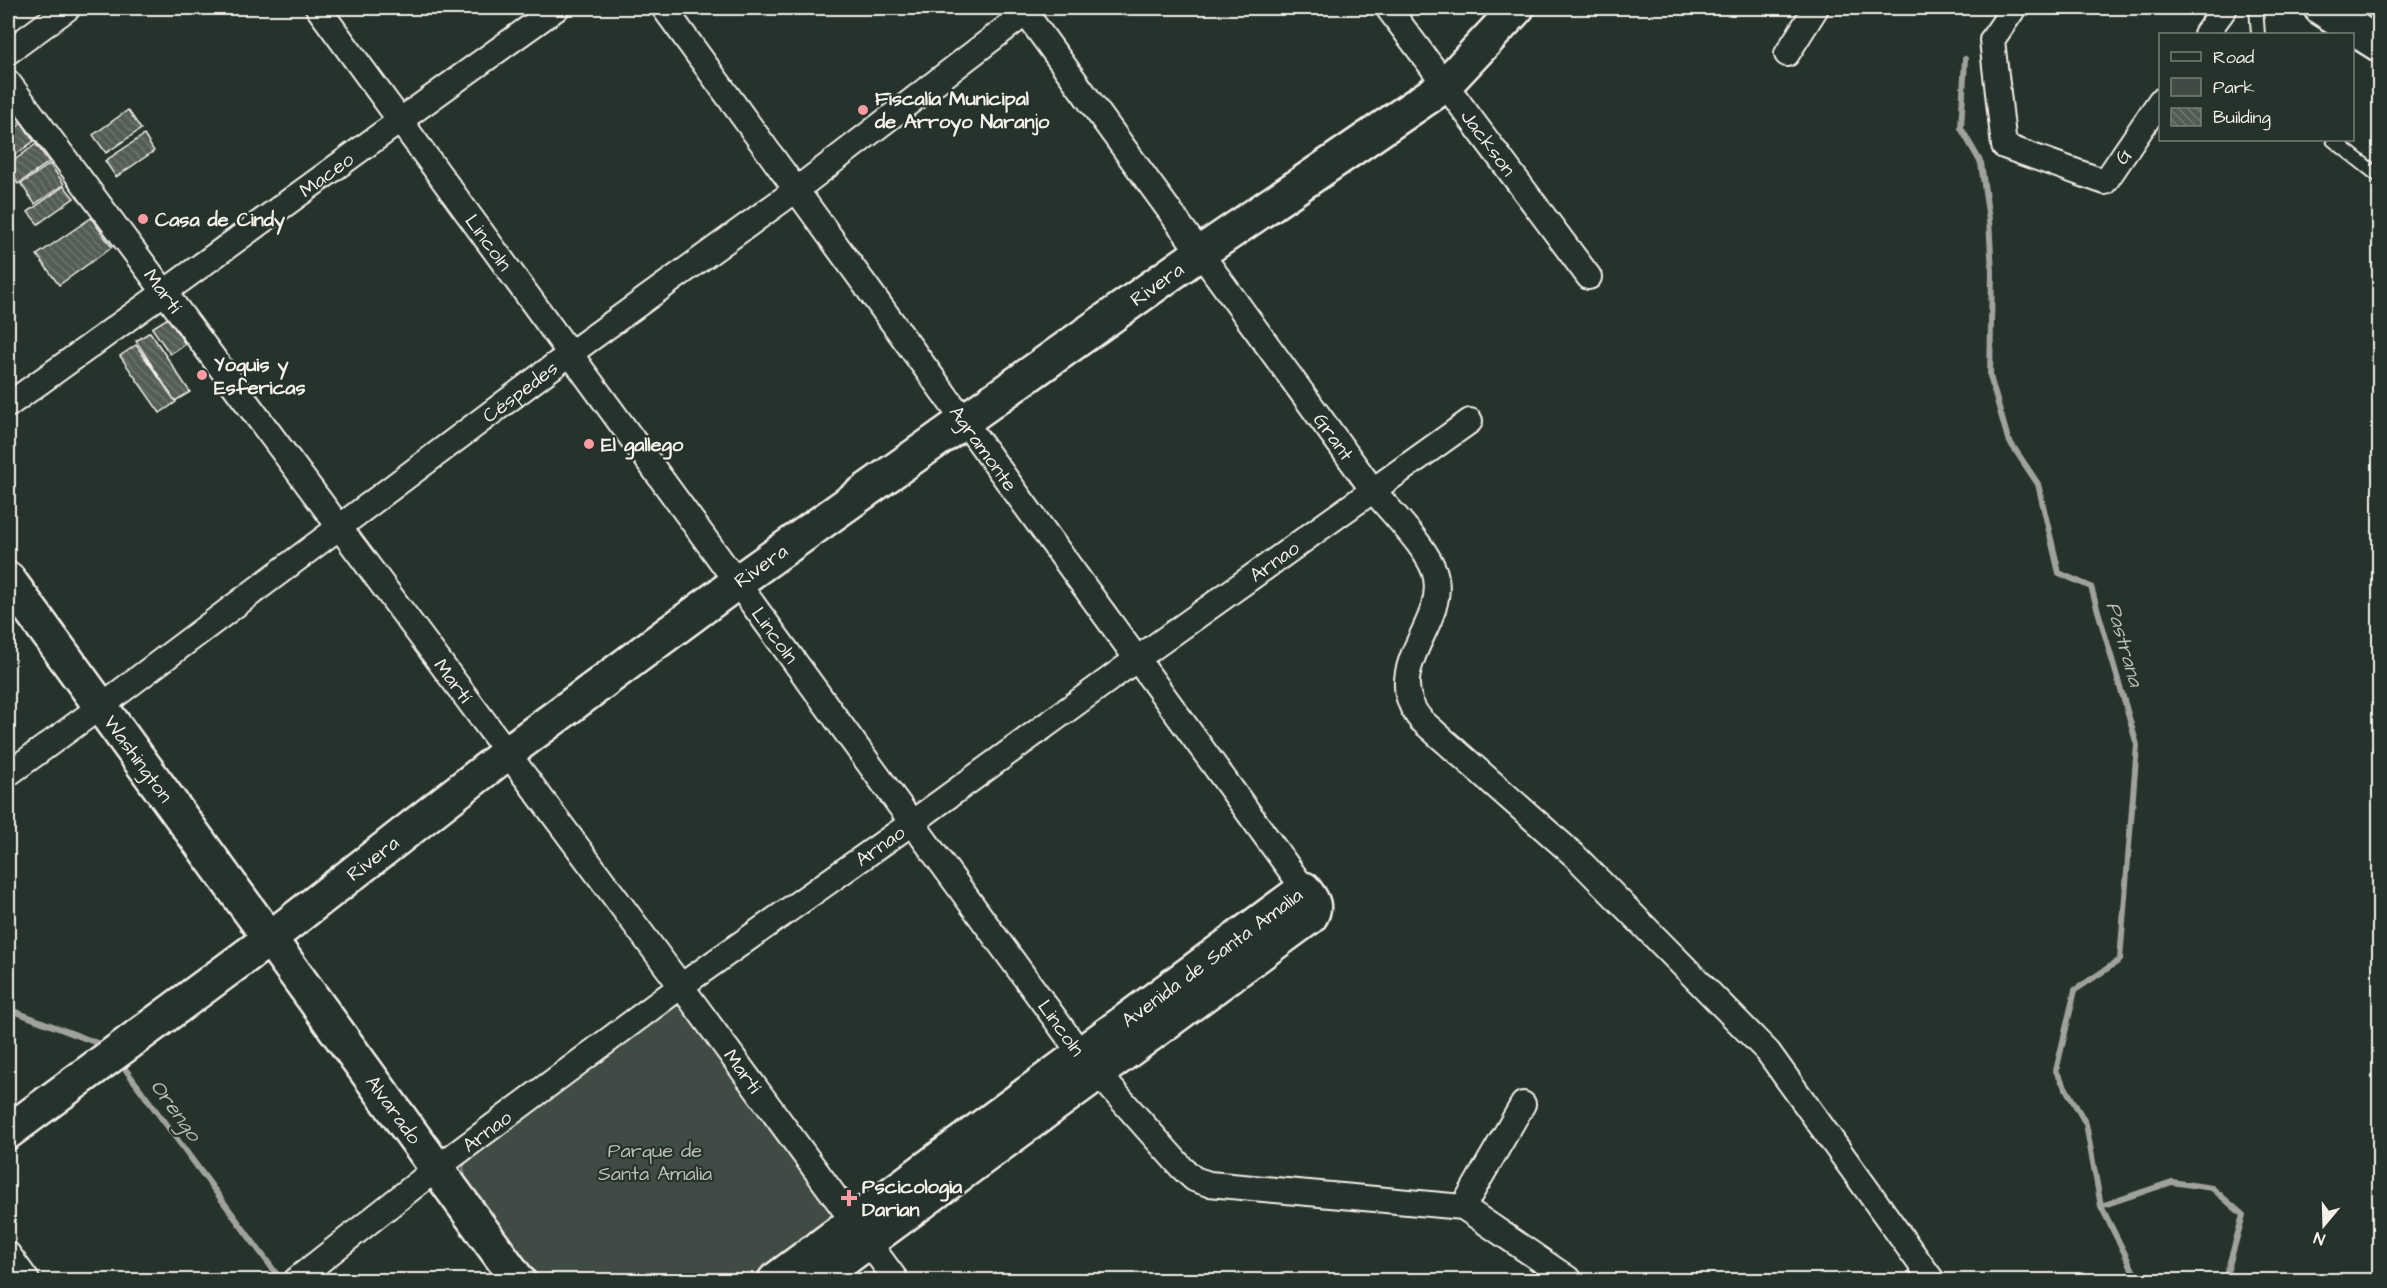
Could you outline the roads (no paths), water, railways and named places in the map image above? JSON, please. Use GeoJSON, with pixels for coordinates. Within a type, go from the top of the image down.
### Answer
{"type":"FeatureCollection","features":[{"type":"Feature","properties":{"kind":"street"},"geometry":{"type":"LineString","coordinates":[[8,52],[68,8]]}},
{"type":"Feature","properties":{"kind":"street","name":"Lincoln"},"geometry":{"type":"LineString","coordinates":[[318,8],[1088,1064],[1182,1168],[1194,1179],[1209,1184],[1463,1207]]}},
{"type":"Feature","properties":{"kind":"street","name":"Maceo"},"geometry":{"type":"LineString","coordinates":[[8,405],[399,120],[557,8]]}},
{"type":"Feature","properties":{"kind":"street","name":"Agramonte"},"geometry":{"type":"LineString","coordinates":[[664,8],[1304,889]]}},
{"type":"Feature","properties":{"kind":"street","name":"Jackson"},"geometry":{"type":"LineString","coordinates":[[1388,8],[1444,86],[1589,277]]}},
{"type":"Feature","properties":{"kind":"street","name":"Rivera"},"geometry":{"type":"LineString","coordinates":[[8,1132],[269,939],[507,753],[736,583],[1200,253],[1444,86],[1517,8]]}},
{"type":"Feature","properties":{"kind":"street"},"geometry":{"type":"LineString","coordinates":[[1787,54],[1816,8]]}},
{"type":"Feature","properties":{"kind":"street","name":"G"},"geometry":{"type":"LineString","coordinates":[[2014,8],[1992,40],[2004,146],[2104,182],[2159,101]]}},
{"type":"Feature","properties":{"kind":"street"},"geometry":{"type":"LineString","coordinates":[[2207,33],[2225,8]]}},
{"type":"Feature","properties":{"kind":"street"},"geometry":{"type":"LineString","coordinates":[[2321,8],[2379,45]]}},
{"type":"Feature","properties":{"kind":"street","name":"Céspedes"},"geometry":{"type":"LineString","coordinates":[[8,774],[571,353],[796,190],[1026,9]]}},
{"type":"Feature","properties":{"kind":"street","name":"Grant"},"geometry":{"type":"LineString","coordinates":[[1026,9],[1372,489],[1430,560],[1436,578],[1437,596],[1408,670],[1407,692],[1411,708],[1421,720],[1574,855],[1768,1052],[1932,1281]]}},
{"type":"Feature","properties":{"kind":"street","name":"Martí"},"geometry":{"type":"LineString","coordinates":[[8,82],[681,986],[896,1281]]}},
{"type":"Feature","properties":{"kind":"street","name":"Arnao"},"geometry":{"type":"LineString","coordinates":[[300,1278],[437,1168],[681,986],[1470,421]]}},
{"type":"Feature","properties":{"kind":"street","name":"Washington"},"geometry":{"type":"LineString","coordinates":[[8,579],[269,939]]}},
{"type":"Feature","properties":{"kind":"street","name":"Avenida de Santa Amalia"},"geometry":{"type":"LineString","coordinates":[[775,1281],[861,1232],[1088,1064],[1310,917],[1314,911],[1314,905],[1304,889]]}},
{"type":"Feature","properties":{"kind":"street","name":"Alvarado"},"geometry":{"type":"LineString","coordinates":[[269,939],[518,1281]]}},
{"type":"Feature","properties":{"kind":"street"},"geometry":{"type":"LineString","coordinates":[[1523,1104],[1463,1207],[1570,1281]]}},
{"type":"Feature","properties":{"kind":"street","name":"Avenida de Santa Amalia"},"geometry":{"type":"LineString","coordinates":[[816,1281],[861,1232]]}},
{"type":"Feature","properties":{"kind":"street"},"geometry":{"type":"LineString","coordinates":[[8,1254],[27,1281]]}},
{"type":"Feature","properties":{"kind":"lane"},"geometry":{"type":"LineString","coordinates":[[2256,8],[2258,33]]}},
{"type":"Feature","properties":{"kind":"lane"},"geometry":{"type":"LineString","coordinates":[[2334,141],[2379,177]]}},
{"type":"Feature","properties":{"kind":"waterway","name":"Pastrana"},"geometry":{"type":"LineString","coordinates":[[1965,59],[1961,128],[1981,163],[1989,220],[1992,272],[1990,376],[2008,439],[2038,484],[2059,573],[2091,587],[2137,745],[2120,960],[2075,990],[2056,1071],[2086,1124],[2101,1206],[2138,1280]]}},
{"type":"Feature","properties":{"kind":"waterway","name":"Orengo"},"geometry":{"type":"LineString","coordinates":[[8,1009],[105,1046]]}},
{"type":"Feature","properties":{"kind":"waterway","name":"Orengo"},"geometry":{"type":"LineString","coordinates":[[120,1062],[281,1280]]}},
{"type":"Feature","properties":{"kind":"waterway","name":"Pastrana"},"geometry":{"type":"LineString","coordinates":[[2101,1206],[2172,1182],[2212,1188],[2243,1215],[2225,1280]]}},
{"type":"Feature","properties":{"kind":"place","name":"Fiscalía Municipal de Arroyo Naranjo"},"geometry":{"type":"Point","coordinates":[863,110]}},
{"type":"Feature","properties":{"kind":"place","name":"Casa de Cindy"},"geometry":{"type":"Point","coordinates":[143,219]}},
{"type":"Feature","properties":{"kind":"place","name":"Yoquis y Esfericas"},"geometry":{"type":"Point","coordinates":[202,375]}},
{"type":"Feature","properties":{"kind":"place","name":"El gallego"},"geometry":{"type":"Point","coordinates":[589,444]}},
{"type":"Feature","properties":{"kind":"place","name":"Pscicologia Darian"},"geometry":{"type":"Point","coordinates":[849,1198]}},
{"type":"Feature","properties":{"kind":"park label","name":"Parque de Santa Amalia"},"geometry":{"type":"Point","coordinates":[655,1162]}}]}
